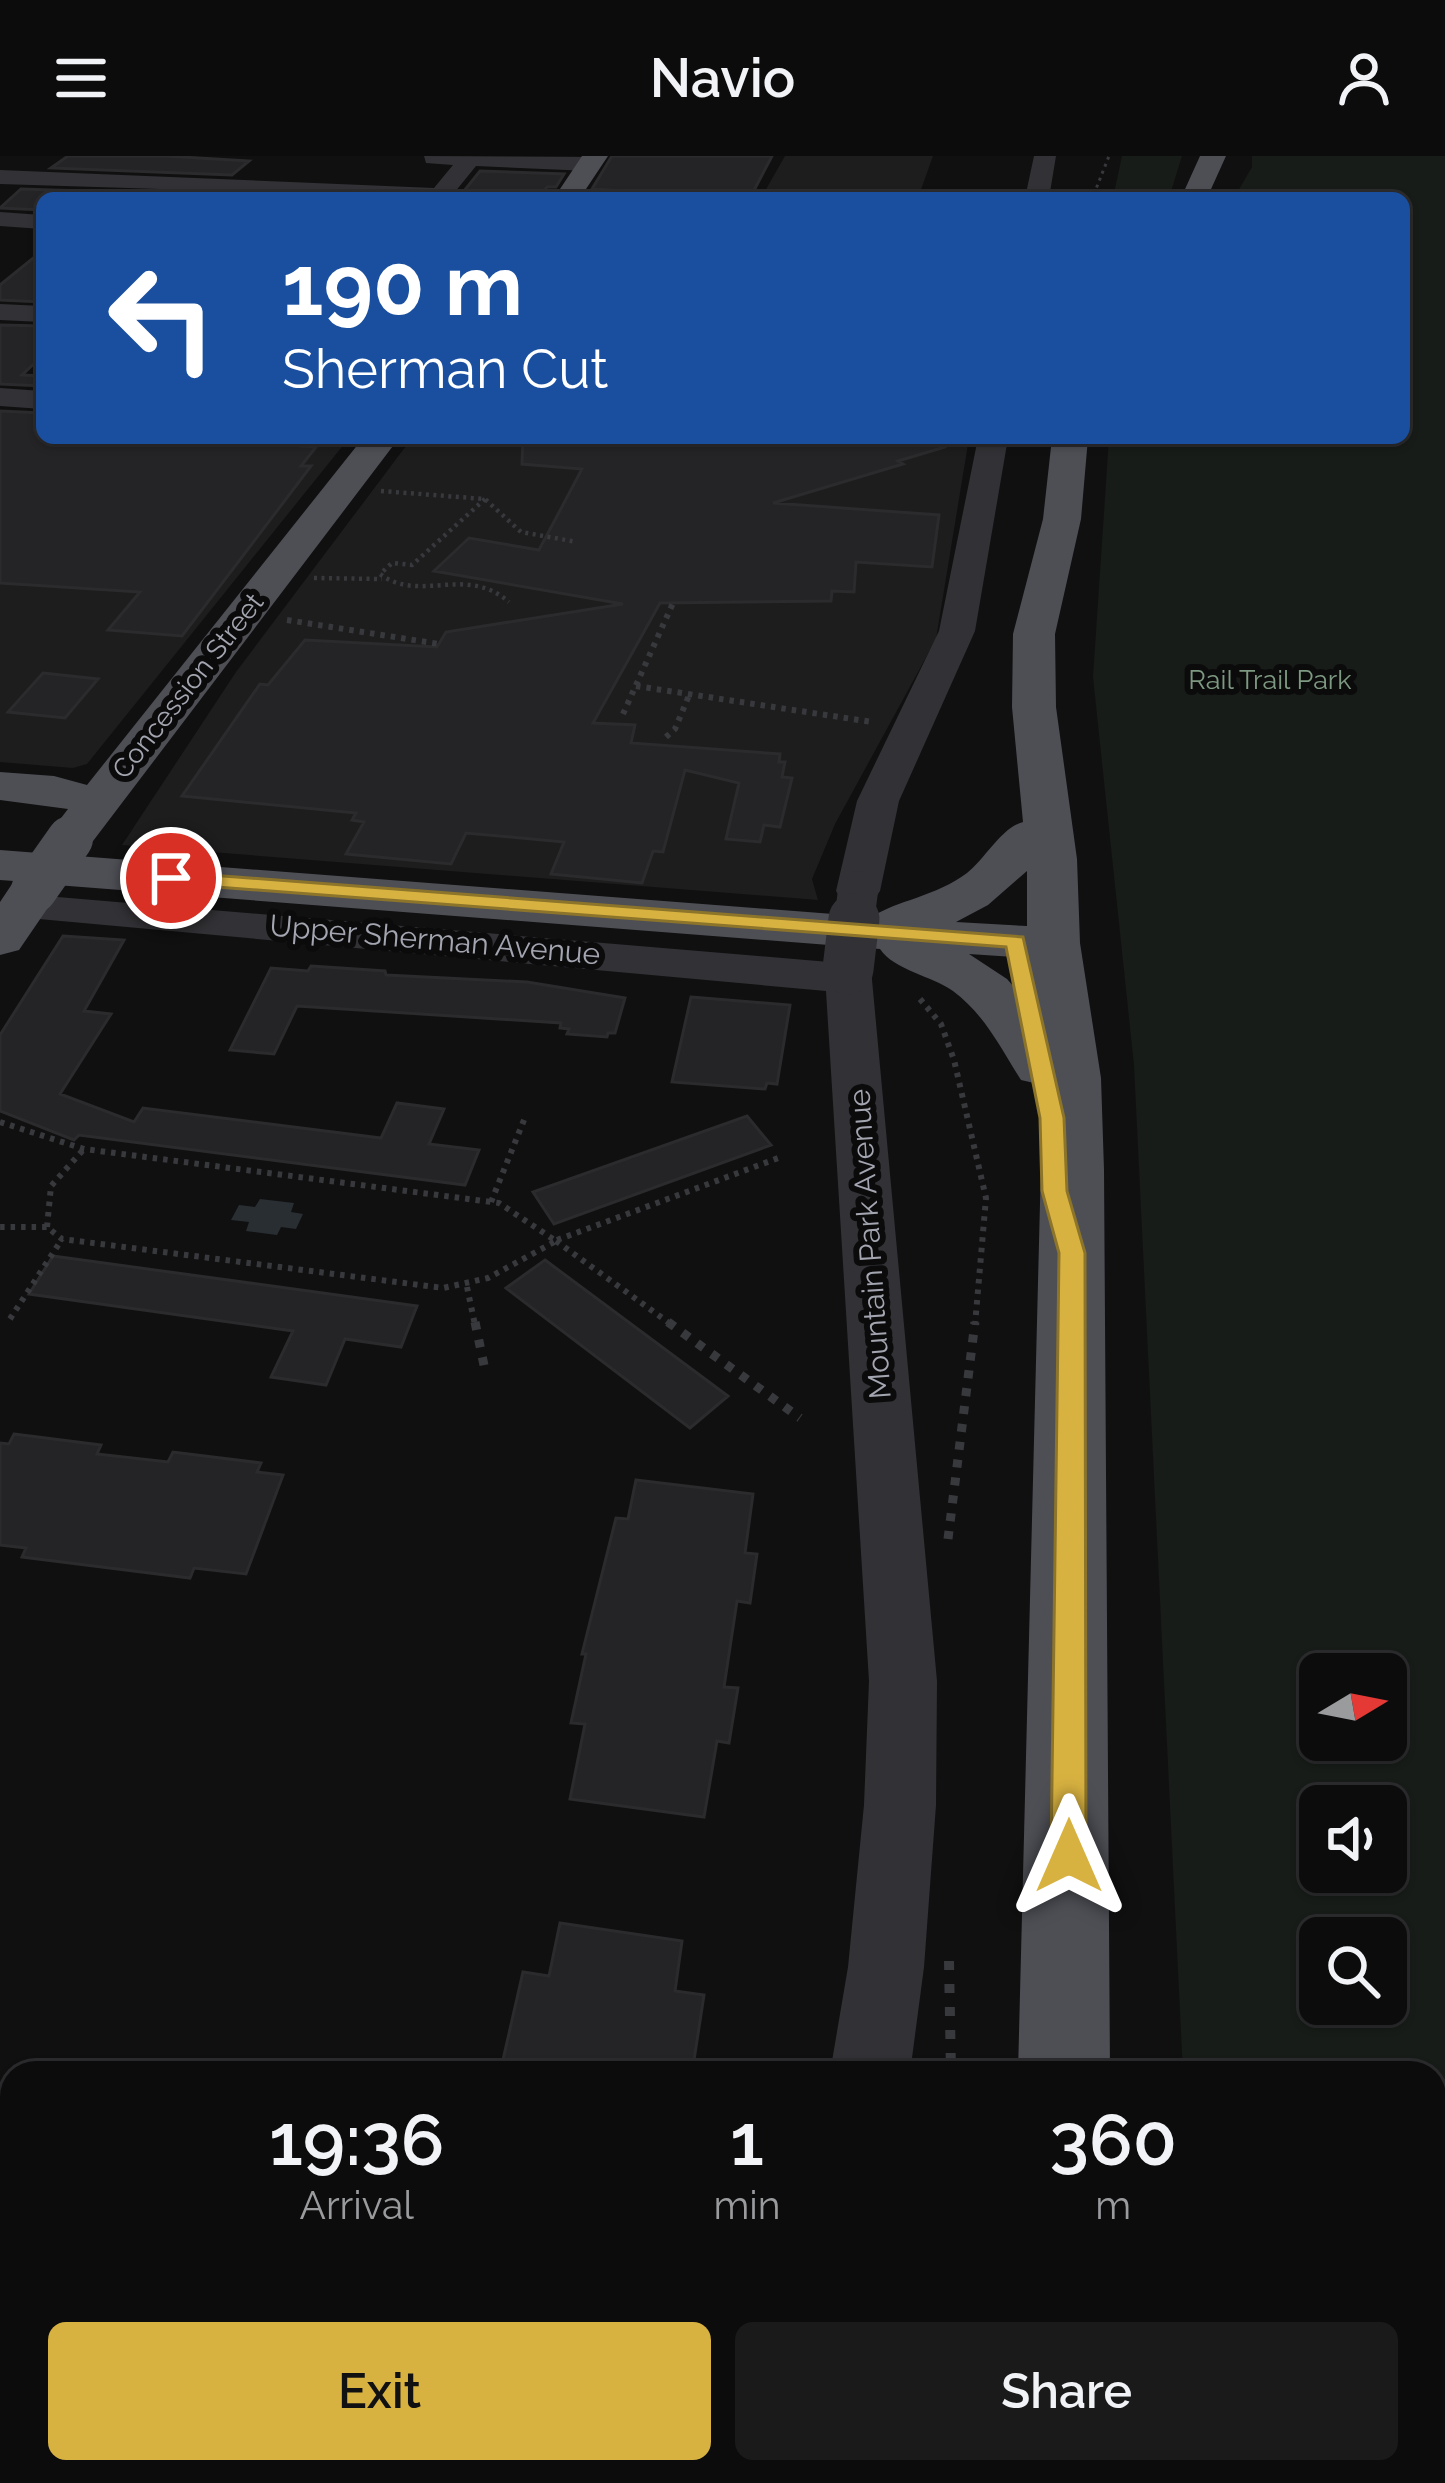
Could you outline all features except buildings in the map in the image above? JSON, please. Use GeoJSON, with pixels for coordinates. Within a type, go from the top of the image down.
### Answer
{"type":"FeatureCollection","features":[{"type":"Feature","properties":{"kind":"main road"},"geometry":{"type":"LineString","coordinates":[[1197,192],[1213,156]]}},
{"type":"Feature","properties":{"kind":"main road"},"geometry":{"type":"LineString","coordinates":[[573,192],[592,160]]}},
{"type":"Feature","properties":{"kind":"main road","name":"Concession Street"},"geometry":{"type":"LineString","coordinates":[[14,900],[84,821],[376,444]]}},
{"type":"Feature","properties":{"kind":"main road"},"geometry":{"type":"LineString","coordinates":[[1069,444],[1062,519],[1034,634],[1034,812],[1042,1067],[1052,1118],[1054,1191],[1072,1253]]}},
{"type":"Feature","properties":{"kind":"main road"},"geometry":{"type":"LineString","coordinates":[[0,786],[54,790],[84,821]]}},
{"type":"Feature","properties":{"kind":"main road"},"geometry":{"type":"LineString","coordinates":[[836,959],[879,928],[951,907],[998,875],[1034,812]]}},
{"type":"Feature","properties":{"kind":"main road"},"geometry":{"type":"LineString","coordinates":[[14,900],[836,959],[1035,942]]}},
{"type":"Feature","properties":{"kind":"main road"},"geometry":{"type":"LineString","coordinates":[[1035,942],[1072,1078],[1064,2061]]}},
{"type":"Feature","properties":{"kind":"main road"},"geometry":{"type":"LineString","coordinates":[[836,959],[904,947],[949,962],[996,997],[1023,1029],[1042,1067]]}},
{"type":"Feature","properties":{"kind":"street"},"geometry":{"type":"LineString","coordinates":[[1038,192],[1045,156]]}},
{"type":"Feature","properties":{"kind":"street"},"geometry":{"type":"LineString","coordinates":[[404,157],[592,160]]}},
{"type":"Feature","properties":{"kind":"street"},"geometry":{"type":"LineString","coordinates":[[443,192],[472,158]]}},
{"type":"Feature","properties":{"kind":"street"},"geometry":{"type":"LineString","coordinates":[[0,177],[325,192]]}},
{"type":"Feature","properties":{"kind":"street"},"geometry":{"type":"LineString","coordinates":[[0,219],[36,222]]}},
{"type":"Feature","properties":{"kind":"street"},"geometry":{"type":"LineString","coordinates":[[0,312],[36,314]]}},
{"type":"Feature","properties":{"kind":"street"},"geometry":{"type":"LineString","coordinates":[[0,397],[36,400]]}},
{"type":"Feature","properties":{"kind":"street","name":"Mountain Park Avenue"},"geometry":{"type":"LineString","coordinates":[[872,2061],[901,1805],[903,1681],[836,959],[858,891],[878,801],[957,631],[993,444]]}},
{"type":"Feature","properties":{"kind":"path"},"geometry":{"type":"LineString","coordinates":[[1093,192],[1110,164],[1109,156]]}},
{"type":"Feature","properties":{"kind":"path"},"geometry":{"type":"LineString","coordinates":[[374,490],[485,499],[521,532],[577,542]]}},
{"type":"Feature","properties":{"kind":"path"},"geometry":{"type":"LineString","coordinates":[[384,579],[380,574],[388,565],[412,565],[485,499]]}},
{"type":"Feature","properties":{"kind":"path"},"geometry":{"type":"LineString","coordinates":[[310,576],[327,582],[472,582],[500,592],[508,602]]}},
{"type":"Feature","properties":{"kind":"path"},"geometry":{"type":"LineString","coordinates":[[622,714],[673,603]]}},
{"type":"Feature","properties":{"kind":"path"},"geometry":{"type":"LineString","coordinates":[[278,619],[439,644]]}},
{"type":"Feature","properties":{"kind":"path"},"geometry":{"type":"LineString","coordinates":[[636,686],[846,715],[912,732]]}},
{"type":"Feature","properties":{"kind":"path"},"geometry":{"type":"LineString","coordinates":[[665,736],[675,729],[690,693]]}},
{"type":"Feature","properties":{"kind":"path"},"geometry":{"type":"LineString","coordinates":[[917,997],[941,1024],[954,1060],[986,1198],[946,1556]]}},
{"type":"Feature","properties":{"kind":"path"},"geometry":{"type":"LineString","coordinates":[[491,1202],[526,1114]]}},
{"type":"Feature","properties":{"kind":"path"},"geometry":{"type":"LineString","coordinates":[[0,1122],[84,1149],[491,1202],[522,1214],[800,1418]]}},
{"type":"Feature","properties":{"kind":"path"},"geometry":{"type":"LineString","coordinates":[[47,1228],[51,1186],[84,1149]]}},
{"type":"Feature","properties":{"kind":"path"},"geometry":{"type":"LineString","coordinates":[[0,1227],[47,1228],[62,1239],[422,1287],[466,1287],[501,1274],[556,1241],[781,1157]]}},
{"type":"Feature","properties":{"kind":"path"},"geometry":{"type":"LineString","coordinates":[[10,1319],[62,1239]]}},
{"type":"Feature","properties":{"kind":"path"},"geometry":{"type":"LineString","coordinates":[[466,1287],[485,1370]]}},
{"type":"Feature","properties":{"kind":"path"},"geometry":{"type":"LineString","coordinates":[[948,1940],[951,2061]]}},
{"type":"Feature","properties":{"kind":"shaded area"},"geometry":{"type":"Polygon","coordinates":[[[785,156],[933,156],[920,192],[764,192],[785,156]]]}},
{"type":"Feature","properties":{"kind":"shaded area"},"geometry":{"type":"Polygon","coordinates":[[[215,444],[344,444],[87,764],[73,768],[0,762],[0,461],[188,473],[215,444]]]}},
{"type":"Feature","properties":{"kind":"shaded area"},"geometry":{"type":"Polygon","coordinates":[[[407,444],[968,444],[936,639],[835,824],[812,879],[818,900],[122,845],[236,672],[407,444]]]}},
{"type":"Feature","properties":{"kind":"shaded area"},"geometry":{"type":"Polygon","coordinates":[[[260,1199],[294,1203],[291,1212],[303,1214],[296,1229],[281,1227],[277,1235],[246,1231],[249,1222],[231,1220],[239,1205],[255,1207],[260,1199]]]}},
{"type":"Feature","properties":{"kind":"green space"},"geometry":{"type":"Polygon","coordinates":[[[1122,156],[1182,156],[1171,192],[1114,192],[1122,156]]]}},
{"type":"Feature","properties":{"kind":"green space","name":"Rail Trail Park"},"geometry":{"type":"Polygon","coordinates":[[[1252,156],[1445,156],[1445,2061],[1182,2061],[1134,1065],[1093,677],[1109,444],[1410,444],[1410,192],[1237,192],[1252,167],[1252,156]]]}},
{"type":"Feature","properties":{"kind":"route"},"geometry":{"type":"LineString","coordinates":[[171,878],[813,930],[1016,941],[1052,1118],[1054,1191],[1072,1253],[1069,1856]]}}]}
